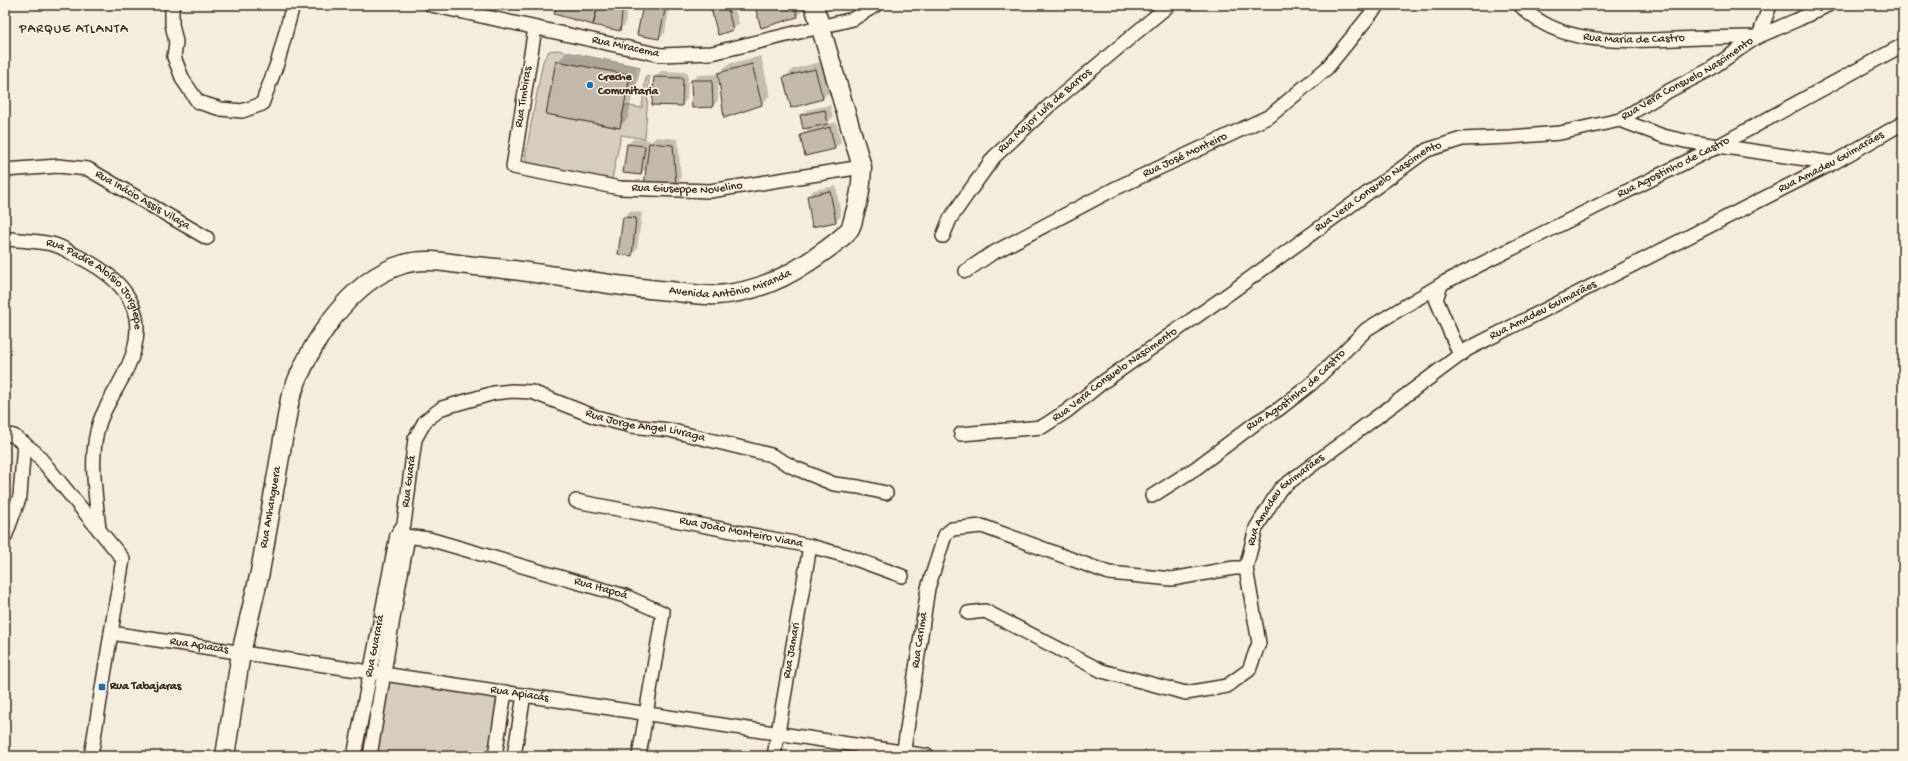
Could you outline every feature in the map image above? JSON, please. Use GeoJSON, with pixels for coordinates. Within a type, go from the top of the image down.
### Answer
{"type":"FeatureCollection","features":[{"type":"Feature","properties":{"kind":"street"},"geometry":{"type":"LineString","coordinates":[[172,6],[172,24],[176,42],[174,57],[183,80],[198,102],[221,109],[242,111],[262,104],[278,61],[293,5]]}},
{"type":"Feature","properties":{"kind":"street","name":"Rua Miracema"},"geometry":{"type":"LineString","coordinates":[[431,5],[661,55],[712,53],[821,28],[853,19],[876,5]]}},
{"type":"Feature","properties":{"kind":"street","name":"Avenida Antônio Miranda"},"geometry":{"type":"LineString","coordinates":[[368,281],[384,271],[405,263],[426,261],[496,267],[641,289],[717,295],[757,288],[790,274],[823,253],[850,229],[861,195],[862,167],[814,5]]}},
{"type":"Feature","properties":{"kind":"street","name":"Rua Major Luís de Barros"},"geometry":{"type":"LineString","coordinates":[[943,236],[950,219],[994,157],[1050,105],[1169,5]]}},
{"type":"Feature","properties":{"kind":"street","name":"Rua José Monteiro"},"geometry":{"type":"LineString","coordinates":[[966,271],[991,254],[1114,189],[1270,116],[1327,68],[1378,5]]}},
{"type":"Feature","properties":{"kind":"street","name":"Rua Maria de Castro"},"geometry":{"type":"LineString","coordinates":[[1520,5],[1529,15],[1547,25],[1587,39],[1617,42],[1758,36]]}},
{"type":"Feature","properties":{"kind":"street"},"geometry":{"type":"LineString","coordinates":[[1758,36],[1770,5]]}},
{"type":"Feature","properties":{"kind":"street","name":"Rua Vera Consuelo Nascimento"},"geometry":{"type":"LineString","coordinates":[[961,434],[1042,427],[1067,411],[1103,382],[1234,290],[1427,150],[1462,139],[1560,133],[1620,120],[1661,94],[1709,70],[1758,36],[1828,5]]}},
{"type":"Feature","properties":{"kind":"street","name":"Rua Timbiras"},"geometry":{"type":"LineString","coordinates":[[513,167],[535,28]]}},
{"type":"Feature","properties":{"kind":"street","name":"Rua Agostinho de Castro"},"geometry":{"type":"LineString","coordinates":[[1152,496],[1196,468],[1257,422],[1279,409],[1311,384],[1367,329],[1440,285],[1718,146],[1903,45]]}},
{"type":"Feature","properties":{"kind":"street"},"geometry":{"type":"LineString","coordinates":[[1620,120],[1663,136],[1718,146],[1834,163]]}},
{"type":"Feature","properties":{"kind":"street","name":"Rua Amadeu Guimarães"},"geometry":{"type":"LineString","coordinates":[[968,613],[985,611],[1102,671],[1186,693],[1227,686],[1249,670],[1259,643],[1246,568],[1256,528],[1280,489],[1468,350],[1834,163],[1903,123]]}},
{"type":"Feature","properties":{"kind":"street","name":"Rua Inácio Assis Vilaça"},"geometry":{"type":"LineString","coordinates":[[5,170],[58,166],[88,169],[207,238]]}},
{"type":"Feature","properties":{"kind":"street","name":"Rua Giuseppe Novelino"},"geometry":{"type":"LineString","coordinates":[[513,167],[620,188],[710,191],[862,167]]}},
{"type":"Feature","properties":{"kind":"street","name":"Rua Padre Aloísio Jorglepe"},"geometry":{"type":"LineString","coordinates":[[5,241],[11,239],[52,244],[97,265],[127,293],[137,315],[137,334],[134,351],[123,379],[100,422],[94,469],[99,530]]}},
{"type":"Feature","properties":{"kind":"street","name":"Rua Anhanguera"},"geometry":{"type":"LineString","coordinates":[[225,756],[241,653],[260,572],[290,399],[298,377],[332,320],[348,298],[368,281]]}},
{"type":"Feature","properties":{"kind":"street"},"geometry":{"type":"LineString","coordinates":[[1440,285],[1436,299],[1460,355]]}},
{"type":"Feature","properties":{"kind":"street","name":"Rua Jorge Angel Livraga"},"geometry":{"type":"LineString","coordinates":[[416,439],[425,421],[442,408],[494,393],[512,391],[532,392],[596,417],[631,426],[669,430],[771,455],[795,468],[834,484],[859,487],[886,493]]}},
{"type":"Feature","properties":{"kind":"street"},"geometry":{"type":"LineString","coordinates":[[5,434],[14,436],[36,452],[123,559],[91,756]]}},
{"type":"Feature","properties":{"kind":"street","name":"Rua Guará"},"geometry":{"type":"LineString","coordinates":[[403,532],[416,439]]}},
{"type":"Feature","properties":{"kind":"street"},"geometry":{"type":"LineString","coordinates":[[5,537],[20,496],[24,443]]}},
{"type":"Feature","properties":{"kind":"street","name":"Rua João Monteiro Viana"},"geometry":{"type":"LineString","coordinates":[[576,501],[810,546],[847,556],[902,576]]}},
{"type":"Feature","properties":{"kind":"street","name":"Rua Carimã"},"geometry":{"type":"LineString","coordinates":[[903,754],[928,588],[945,535],[952,529],[982,526],[1109,573],[1172,579],[1234,568],[1246,568]]}},
{"type":"Feature","properties":{"kind":"street","name":"Rua Guarará"},"geometry":{"type":"LineString","coordinates":[[354,756],[370,672],[403,532]]}},
{"type":"Feature","properties":{"kind":"street","name":"Rua Guarará"},"geometry":{"type":"LineString","coordinates":[[370,756],[397,595],[403,532]]}},
{"type":"Feature","properties":{"kind":"street","name":"Rua Itapoá"},"geometry":{"type":"LineString","coordinates":[[403,532],[625,596],[663,613],[639,756]]}},
{"type":"Feature","properties":{"kind":"street","name":"Rua Jamari"},"geometry":{"type":"LineString","coordinates":[[774,756],[810,546]]}},
{"type":"Feature","properties":{"kind":"street","name":"Rua Apiacás"},"geometry":{"type":"LineString","coordinates":[[111,633],[903,754],[928,756]]}},
{"type":"Feature","properties":{"kind":"street"},"geometry":{"type":"LineString","coordinates":[[495,756],[505,692]]}},
{"type":"Feature","properties":{"kind":"street"},"geometry":{"type":"LineString","coordinates":[[514,756],[524,695]]}},
{"type":"Feature","properties":{"kind":"shaded area"},"geometry":{"type":"Polygon","coordinates":[[[557,50],[640,67],[633,96],[626,95],[556,61],[546,114],[619,128],[624,105],[642,108],[646,76],[649,76],[645,139],[621,135],[611,184],[528,165],[525,157],[543,61],[549,51],[557,50]]]}},
{"type":"Feature","properties":{"kind":"shaded area"},"geometry":{"type":"Polygon","coordinates":[[[388,677],[500,697],[489,756],[373,756],[388,677]]]}},
{"type":"Feature","properties":{"kind":"building"},"geometry":{"type":"Polygon","coordinates":[[[556,5],[598,5],[593,25],[554,14],[556,5]]]}},
{"type":"Feature","properties":{"kind":"building"},"geometry":{"type":"Polygon","coordinates":[[[598,5],[623,5],[620,31],[593,25],[598,5]]]}},
{"type":"Feature","properties":{"kind":"building"},"geometry":{"type":"Polygon","coordinates":[[[643,5],[666,5],[659,39],[637,35],[643,5]]]}},
{"type":"Feature","properties":{"kind":"building"},"geometry":{"type":"Polygon","coordinates":[[[727,5],[733,30],[718,35],[711,9],[727,5]]]}},
{"type":"Feature","properties":{"kind":"building"},"geometry":{"type":"Polygon","coordinates":[[[761,5],[794,5],[798,17],[761,28],[755,7],[761,5]]]}},
{"type":"Feature","properties":{"kind":"building","name":"Creche Comunitaria"},"geometry":{"type":"Polygon","coordinates":[[[556,61],[630,75],[620,128],[546,114],[556,61]]]}},
{"type":"Feature","properties":{"kind":"building"},"geometry":{"type":"Polygon","coordinates":[[[752,64],[762,105],[724,118],[718,73],[752,64]]]}},
{"type":"Feature","properties":{"kind":"building"},"geometry":{"type":"Polygon","coordinates":[[[815,69],[823,99],[791,108],[783,77],[815,69]]]}},
{"type":"Feature","properties":{"kind":"building"},"geometry":{"type":"Polygon","coordinates":[[[654,77],[683,78],[682,106],[652,105],[654,77]]]}},
{"type":"Feature","properties":{"kind":"building"},"geometry":{"type":"Polygon","coordinates":[[[691,80],[712,80],[713,107],[692,108],[691,80]]]}},
{"type":"Feature","properties":{"kind":"building"},"geometry":{"type":"Polygon","coordinates":[[[825,110],[828,124],[803,129],[800,115],[825,110]]]}},
{"type":"Feature","properties":{"kind":"building"},"geometry":{"type":"Polygon","coordinates":[[[830,127],[835,149],[805,156],[800,135],[830,127]]]}},
{"type":"Feature","properties":{"kind":"building"},"geometry":{"type":"Polygon","coordinates":[[[649,143],[673,145],[676,186],[644,186],[649,143]]]}},
{"type":"Feature","properties":{"kind":"building"},"geometry":{"type":"Polygon","coordinates":[[[627,144],[645,146],[641,175],[623,173],[627,144]]]}},
{"type":"Feature","properties":{"kind":"building"},"geometry":{"type":"Polygon","coordinates":[[[830,191],[836,222],[812,227],[807,196],[830,191]]]}},
{"type":"Feature","properties":{"kind":"building"},"geometry":{"type":"Polygon","coordinates":[[[623,217],[636,218],[632,256],[618,254],[623,217]]]}},
{"type":"Feature","properties":{"kind":"place","name":"Creche Comunitaria"},"geometry":{"type":"Point","coordinates":[590,85]}},
{"type":"Feature","properties":{"kind":"place","name":"Rua Tabajaras"},"geometry":{"type":"Point","coordinates":[102,687]}},
{"type":"Feature","properties":{"kind":"district","name":"PARQUE ATLANTA"},"geometry":{"type":"Point","coordinates":[74,29]}}]}
